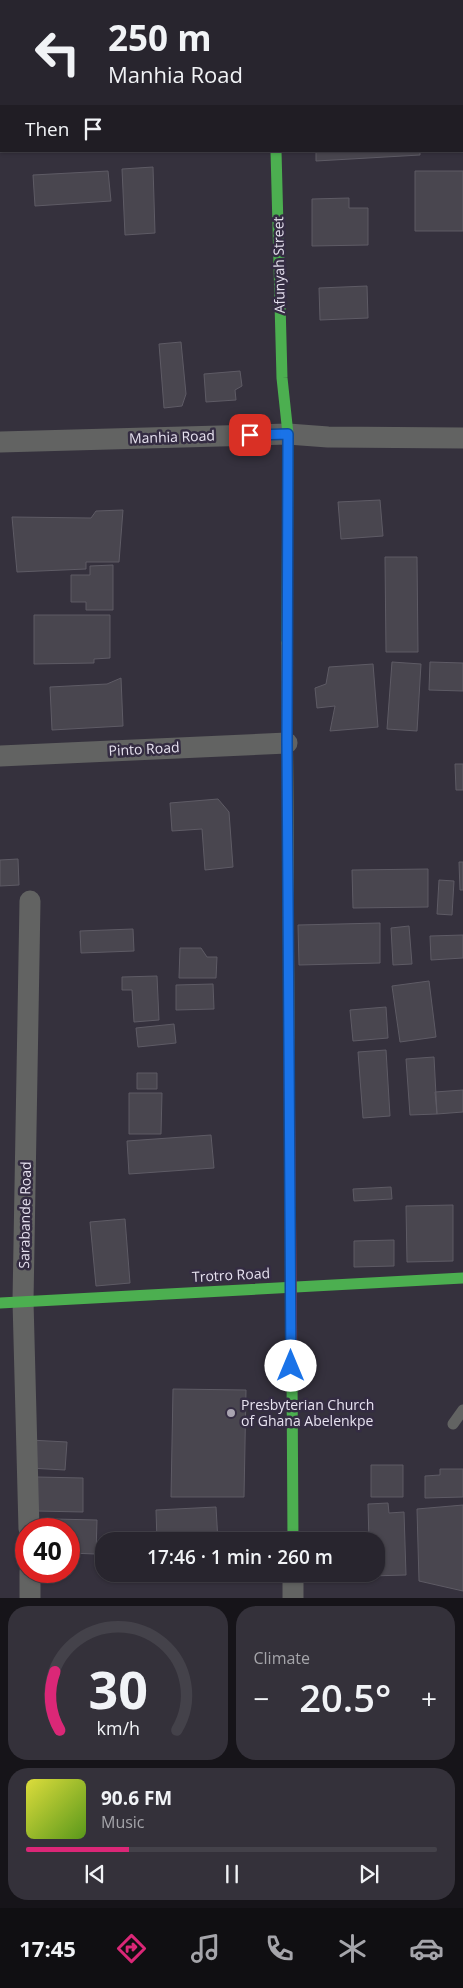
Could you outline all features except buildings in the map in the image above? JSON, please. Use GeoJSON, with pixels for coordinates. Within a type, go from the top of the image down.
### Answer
{"type":"FeatureCollection","features":[{"type":"Feature","properties":{"kind":"street","name":"Afunyah Street"},"geometry":{"type":"LineString","coordinates":[[276,152],[282,378],[288,434],[287,742],[293,1532]]}},
{"type":"Feature","properties":{"kind":"street","name":"Manhia Road"},"geometry":{"type":"LineString","coordinates":[[0,442],[288,434],[328,437],[463,438]]}},
{"type":"Feature","properties":{"kind":"street","name":"Pinto Road"},"geometry":{"type":"LineString","coordinates":[[0,756],[287,742]]}},
{"type":"Feature","properties":{"kind":"street","name":"Sarabande Road"},"geometry":{"type":"LineString","coordinates":[[29,1518],[23,1301],[30,901]]}},
{"type":"Feature","properties":{"kind":"street","name":"Trotro Road"},"geometry":{"type":"LineString","coordinates":[[0,1303],[463,1278]]}},
{"type":"Feature","properties":{"kind":"street"},"geometry":{"type":"LineString","coordinates":[[293,1582],[293,1598]]}},
{"type":"Feature","properties":{"kind":"street"},"geometry":{"type":"LineString","coordinates":[[30,1583],[30,1598]]}},
{"type":"Feature","properties":{"kind":"lane"},"geometry":{"type":"LineString","coordinates":[[453,1424],[463,1410]]}},
{"type":"Feature","properties":{"kind":"traffic: fast"},"geometry":{"type":"LineString","coordinates":[[276,152],[282,378],[288,434],[287,643]]}},
{"type":"Feature","properties":{"kind":"traffic: fast"},"geometry":{"type":"LineString","coordinates":[[0,1303],[463,1278]]}},
{"type":"Feature","properties":{"kind":"traffic: fast"},"geometry":{"type":"LineString","coordinates":[[292,1374],[293,1532]]}},
{"type":"Feature","properties":{"kind":"traffic: slow"},"geometry":{"type":"LineString","coordinates":[[287,643],[289,1051]]}},
{"type":"Feature","properties":{"kind":"traffic: jam"},"geometry":{"type":"LineString","coordinates":[[289,1051],[292,1374]]}},
{"type":"Feature","properties":{"kind":"place","name":"Presbyterian Church of Ghana Abelenkpe"},"geometry":{"type":"Point","coordinates":[231,1413]}},
{"type":"Feature","properties":{"kind":"route"},"geometry":{"type":"LineString","coordinates":[[250,435],[288,434],[287,742],[291,1366]]}}]}
